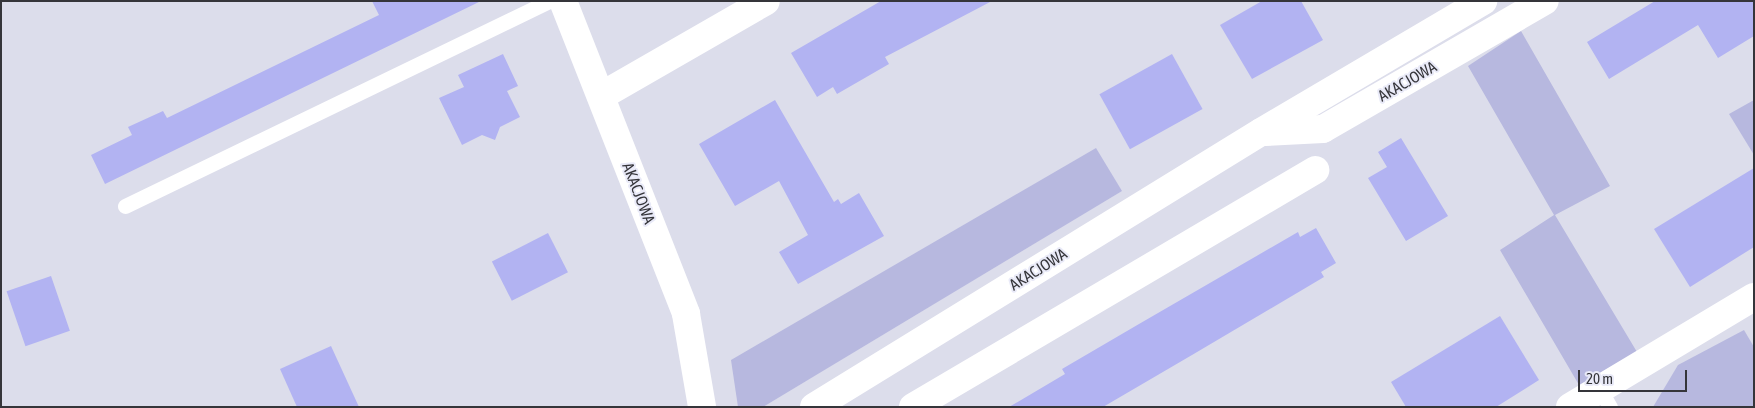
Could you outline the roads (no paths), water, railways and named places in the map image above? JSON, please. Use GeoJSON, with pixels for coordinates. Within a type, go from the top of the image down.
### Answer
{"type":"FeatureCollection","features":[{"type":"Feature","properties":{"kind":"street","name":"AKACJOWA"},"geometry":{"type":"LineString","coordinates":[[563,1],[686,314],[702,407]]}},
{"type":"Feature","properties":{"kind":"street"},"geometry":{"type":"LineString","coordinates":[[601,96],[766,1]]}},
{"type":"Feature","properties":{"kind":"street","name":"AKACJOWA"},"geometry":{"type":"LineString","coordinates":[[814,407],[1261,132],[1484,1]]}},
{"type":"Feature","properties":{"kind":"street","name":"AKACJOWA"},"geometry":{"type":"LineString","coordinates":[[1261,132],[1323,129],[1545,1]]}},
{"type":"Feature","properties":{"kind":"street"},"geometry":{"type":"LineString","coordinates":[[913,407],[1315,170]]}},
{"type":"Feature","properties":{"kind":"street"},"geometry":{"type":"LineString","coordinates":[[1570,407],[1604,398],[1754,297]]}},
{"type":"Feature","properties":{"kind":"lane"},"geometry":{"type":"LineString","coordinates":[[125,206],[549,1]]}}]}
